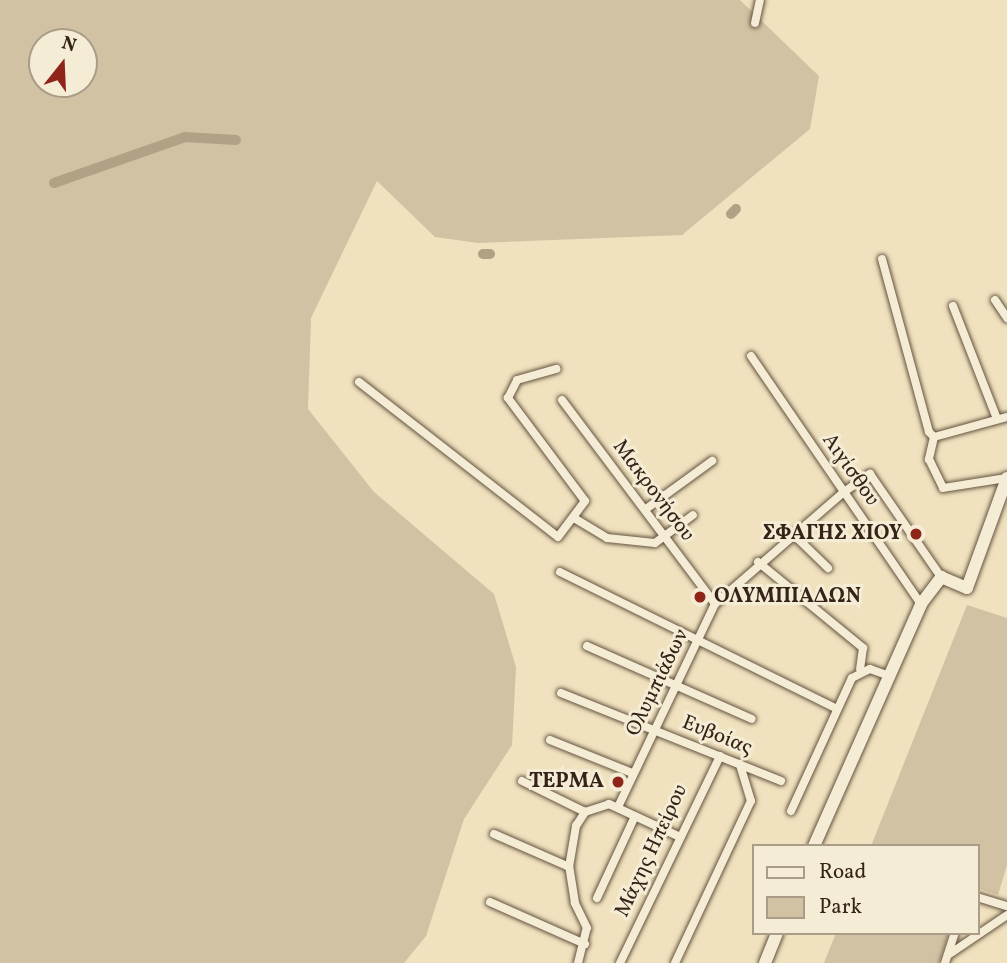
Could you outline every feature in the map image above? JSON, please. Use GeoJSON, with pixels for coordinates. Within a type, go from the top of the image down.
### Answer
{"type":"FeatureCollection","features":[{"type":"Feature","properties":{"kind":"street"},"geometry":{"type":"LineString","coordinates":[[755,23],[760,0]]}},
{"type":"Feature","properties":{"kind":"street"},"geometry":{"type":"LineString","coordinates":[[815,844],[921,604],[941,577],[967,588],[1007,478],[943,488],[929,459],[934,437],[882,259]]}},
{"type":"Feature","properties":{"kind":"street"},"geometry":{"type":"LineString","coordinates":[[995,300],[1007,318]]}},
{"type":"Feature","properties":{"kind":"street"},"geometry":{"type":"LineString","coordinates":[[953,306],[997,419]]}},
{"type":"Feature","properties":{"kind":"street","name":"Αιγίσθου"},"geometry":{"type":"LineString","coordinates":[[751,356],[921,604]]}},
{"type":"Feature","properties":{"kind":"street"},"geometry":{"type":"LineString","coordinates":[[359,382],[558,537],[585,501],[508,398],[517,380],[556,369]]}},
{"type":"Feature","properties":{"kind":"street","name":"Μακρονήσου"},"geometry":{"type":"LineString","coordinates":[[562,400],[667,536],[715,604]]}},
{"type":"Feature","properties":{"kind":"street"},"geometry":{"type":"LineString","coordinates":[[934,437],[1007,417]]}},
{"type":"Feature","properties":{"kind":"street"},"geometry":{"type":"LineString","coordinates":[[646,509],[712,461]]}},
{"type":"Feature","properties":{"kind":"street","name":"Ολυμπιάδων"},"geometry":{"type":"LineString","coordinates":[[618,807],[715,604],[758,562],[844,492],[870,474],[941,577]]}},
{"type":"Feature","properties":{"kind":"street"},"geometry":{"type":"LineString","coordinates":[[574,518],[631,543],[667,536],[693,515]]}},
{"type":"Feature","properties":{"kind":"street"},"geometry":{"type":"LineString","coordinates":[[793,534],[828,568]]}},
{"type":"Feature","properties":{"kind":"street"},"geometry":{"type":"LineString","coordinates":[[758,562],[863,648],[860,669],[835,708],[791,811]]}},
{"type":"Feature","properties":{"kind":"street"},"geometry":{"type":"LineString","coordinates":[[560,572],[835,708]]}},
{"type":"Feature","properties":{"kind":"street"},"geometry":{"type":"LineString","coordinates":[[587,646],[752,719]]}},
{"type":"Feature","properties":{"kind":"street"},"geometry":{"type":"LineString","coordinates":[[860,669],[889,676]]}},
{"type":"Feature","properties":{"kind":"street","name":"Ευβοίας"},"geometry":{"type":"LineString","coordinates":[[561,693],[781,781]]}},
{"type":"Feature","properties":{"kind":"street"},"geometry":{"type":"LineString","coordinates":[[550,740],[632,773]]}},
{"type":"Feature","properties":{"kind":"street","name":"Μάχης Ηπείρου"},"geometry":{"type":"LineString","coordinates":[[620,963],[678,836],[720,756]]}},
{"type":"Feature","properties":{"kind":"street"},"geometry":{"type":"LineString","coordinates":[[675,963],[751,801],[740,764]]}},
{"type":"Feature","properties":{"kind":"street"},"geometry":{"type":"LineString","coordinates":[[522,781],[584,812],[618,807],[678,836]]}},
{"type":"Feature","properties":{"kind":"street"},"geometry":{"type":"LineString","coordinates":[[578,963],[587,928],[575,903],[569,867],[584,812]]}},
{"type":"Feature","properties":{"kind":"street"},"geometry":{"type":"LineString","coordinates":[[597,898],[635,816]]}},
{"type":"Feature","properties":{"kind":"street"},"geometry":{"type":"LineString","coordinates":[[494,834],[569,867]]}},
{"type":"Feature","properties":{"kind":"street"},"geometry":{"type":"LineString","coordinates":[[979,898],[1007,906]]}},
{"type":"Feature","properties":{"kind":"street"},"geometry":{"type":"LineString","coordinates":[[490,902],[585,944]]}},
{"type":"Feature","properties":{"kind":"street"},"geometry":{"type":"LineString","coordinates":[[946,959],[1007,915]]}},
{"type":"Feature","properties":{"kind":"street"},"geometry":{"type":"LineString","coordinates":[[765,963],[776,935]]}},
{"type":"Feature","properties":{"kind":"street"},"geometry":{"type":"LineString","coordinates":[[946,959],[955,935]]}},
{"type":"Feature","properties":{"kind":"green space"},"geometry":{"type":"Polygon","coordinates":[[[0,0],[740,0],[819,76],[810,129],[682,235],[478,243],[435,237],[377,181],[311,318],[308,409],[374,492],[494,594],[516,667],[512,745],[464,819],[426,936],[404,963],[0,963],[0,0]]]}},
{"type":"Feature","properties":{"kind":"green space"},"geometry":{"type":"Polygon","coordinates":[[[967,605],[1007,618],[1007,865],[998,895],[979,889],[979,844],[872,844],[967,605]]]}},
{"type":"Feature","properties":{"kind":"green space"},"geometry":{"type":"Polygon","coordinates":[[[835,935],[948,935],[939,963],[824,963],[835,935]]]}},
{"type":"Feature","properties":{"kind":"waterway"},"geometry":{"type":"LineString","coordinates":[[54,183],[185,137],[236,140]]}},
{"type":"Feature","properties":{"kind":"waterway"},"geometry":{"type":"LineString","coordinates":[[731,214],[736,209]]}},
{"type":"Feature","properties":{"kind":"waterway"},"geometry":{"type":"LineString","coordinates":[[483,254],[490,254]]}},
{"type":"Feature","properties":{"kind":"place","name":"ΣΦΑΓΗΣ ΧΙΟΥ"},"geometry":{"type":"Point","coordinates":[916,534]}},
{"type":"Feature","properties":{"kind":"place","name":"ΟΛΥΜΠΙΑΔΩΝ"},"geometry":{"type":"Point","coordinates":[700,597]}},
{"type":"Feature","properties":{"kind":"place","name":"ΤΕΡΜΑ"},"geometry":{"type":"Point","coordinates":[618,782]}}]}
